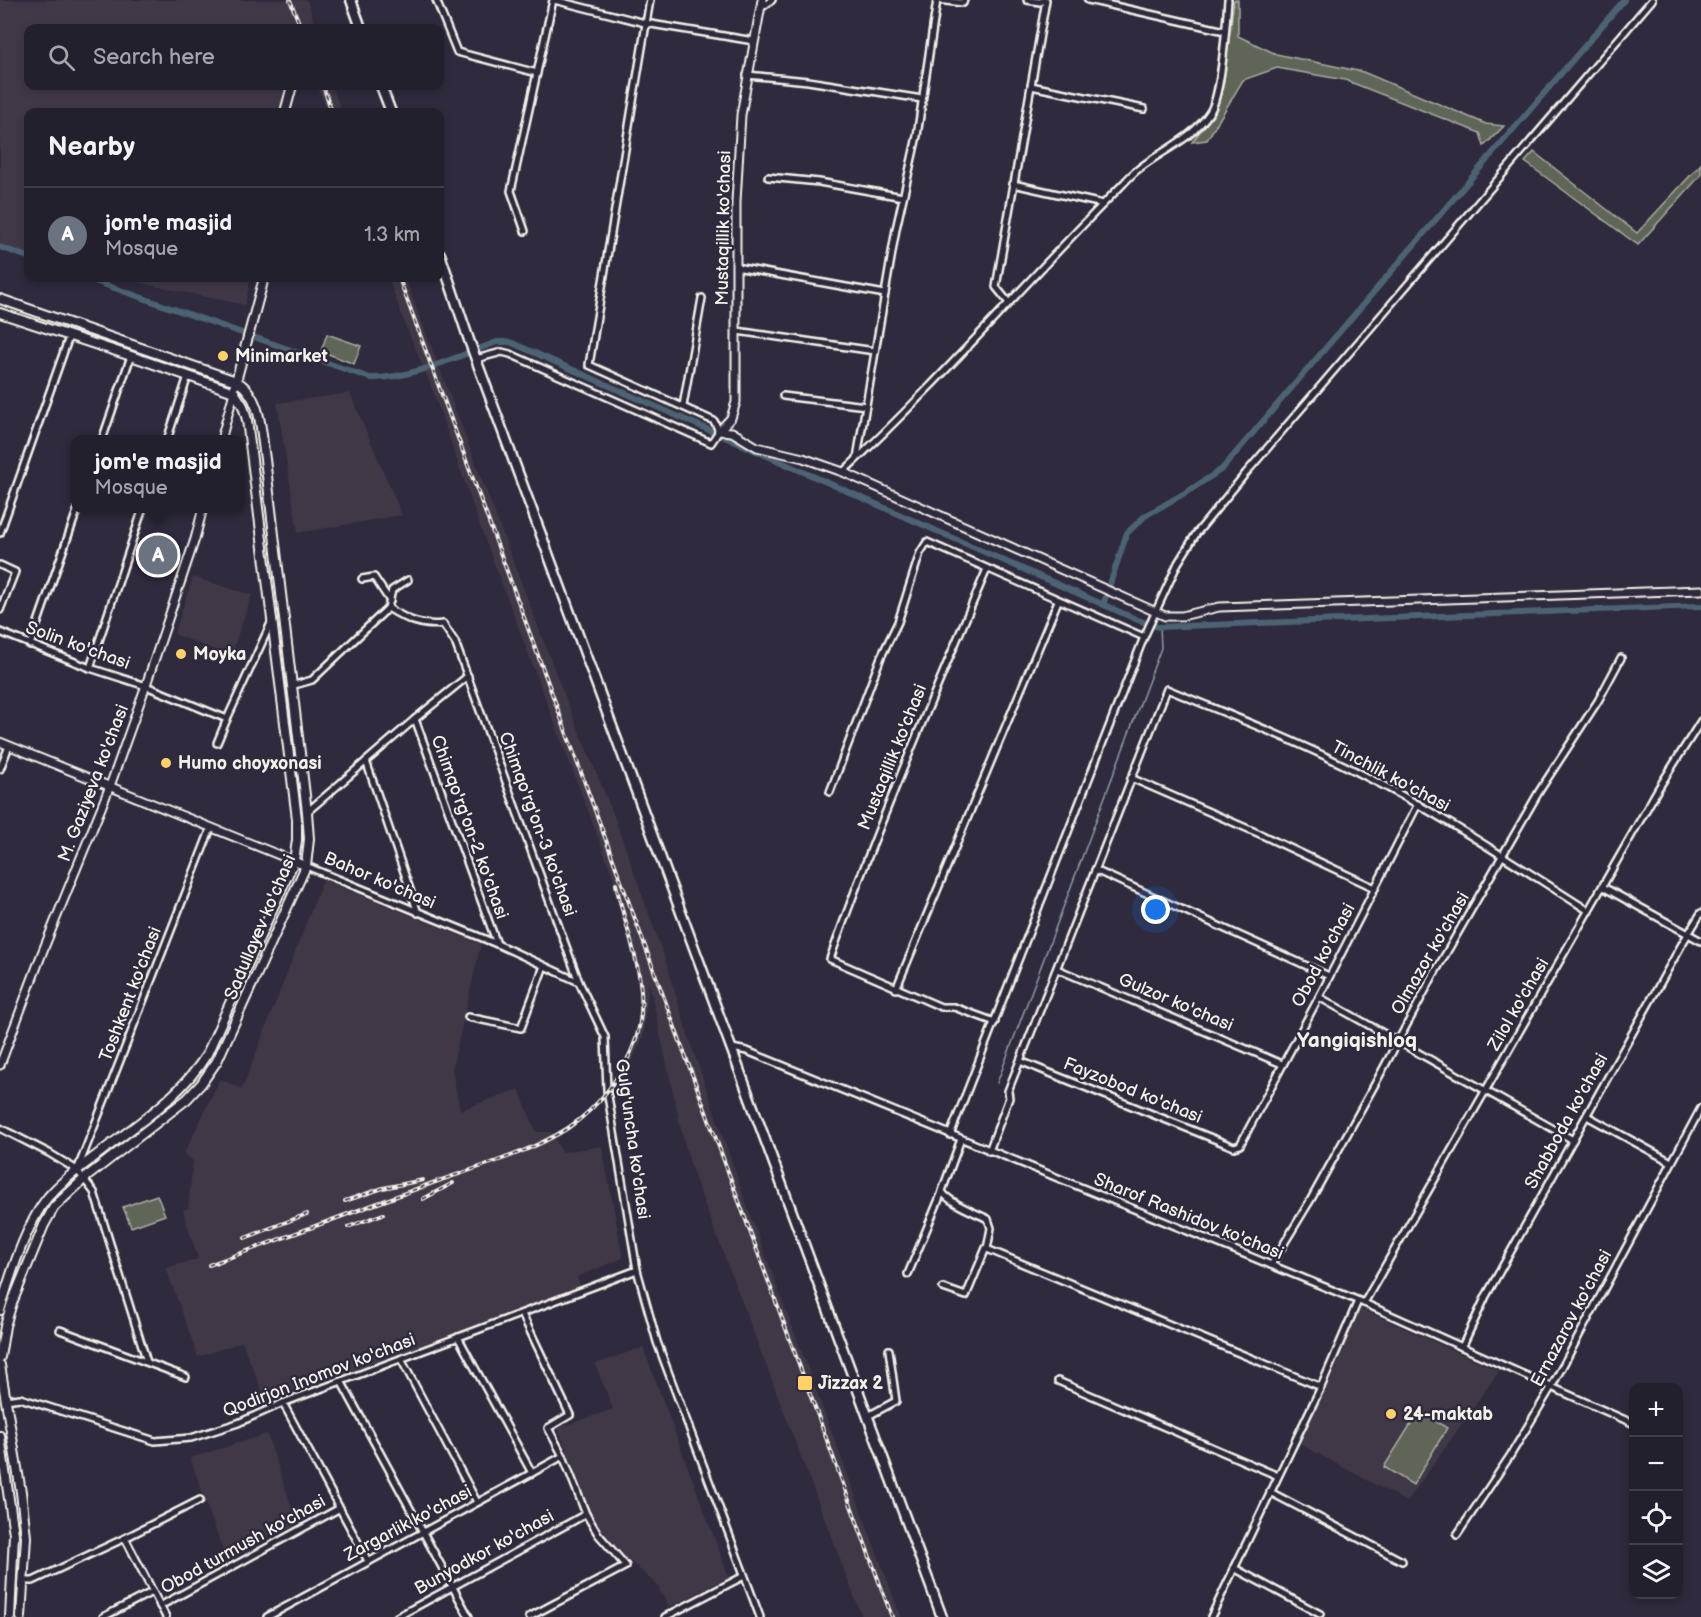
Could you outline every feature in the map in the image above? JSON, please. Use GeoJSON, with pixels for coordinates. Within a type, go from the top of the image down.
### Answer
{"type":"FeatureCollection","features":[{"type":"Feature","properties":{"kind":"main road"},"geometry":{"type":"LineString","coordinates":[[351,0],[360,24]]}},
{"type":"Feature","properties":{"kind":"main road"},"geometry":{"type":"LineString","coordinates":[[354,24],[355,10]]}},
{"type":"Feature","properties":{"kind":"main road"},"geometry":{"type":"LineString","coordinates":[[286,108],[291,90]]}},
{"type":"Feature","properties":{"kind":"main road"},"geometry":{"type":"LineString","coordinates":[[383,90],[389,108]]}},
{"type":"Feature","properties":{"kind":"main road"},"geometry":{"type":"LineString","coordinates":[[444,266],[470,343],[942,1617]]}},
{"type":"Feature","properties":{"kind":"main road"},"geometry":{"type":"LineString","coordinates":[[234,392],[263,282]]}},
{"type":"Feature","properties":{"kind":"main road"},"geometry":{"type":"LineString","coordinates":[[0,299],[236,381]]}},
{"type":"Feature","properties":{"kind":"main road"},"geometry":{"type":"LineString","coordinates":[[0,313],[234,392],[243,406],[247,420],[297,819],[294,861],[207,1054],[196,1072],[168,1100],[77,1170],[55,1190],[36,1214],[0,1310]]}},
{"type":"Feature","properties":{"kind":"main road","name":"Sadullayev ko'chasi"},"geometry":{"type":"LineString","coordinates":[[0,1357],[2,1338],[10,1311],[44,1224],[61,1199],[172,1112],[210,1073],[227,1041],[306,866],[309,846],[308,812],[265,459],[256,407],[248,390],[236,381]]}},
{"type":"Feature","properties":{"kind":"main road"},"geometry":{"type":"LineString","coordinates":[[0,1365],[26,1537],[21,1617]]}},
{"type":"Feature","properties":{"kind":"main road"},"geometry":{"type":"LineString","coordinates":[[0,1436],[14,1534],[9,1617]]}},
{"type":"Feature","properties":{"kind":"street"},"geometry":{"type":"LineString","coordinates":[[436,0],[457,52],[537,73]]}},
{"type":"Feature","properties":{"kind":"street"},"geometry":{"type":"LineString","coordinates":[[525,231],[511,191],[554,0],[645,23],[754,41]]}},
{"type":"Feature","properties":{"kind":"street"},"geometry":{"type":"LineString","coordinates":[[650,0],[589,365],[714,421],[719,432],[732,432],[757,447],[803,458],[843,472],[1165,616],[1182,616],[1219,608],[1701,590]]}},
{"type":"Feature","properties":{"kind":"street","name":"Mustaqillik ko'chasi"},"geometry":{"type":"LineString","coordinates":[[476,358],[502,352],[510,354],[711,443],[731,418],[736,402],[737,180],[741,115],[762,4],[772,0]]}},
{"type":"Feature","properties":{"kind":"street"},"geometry":{"type":"LineString","coordinates":[[857,458],[922,99],[937,0],[963,3],[964,0]]}},
{"type":"Feature","properties":{"kind":"street"},"geometry":{"type":"LineString","coordinates":[[1009,303],[996,287],[1045,0],[1040,2],[1027,0]]}},
{"type":"Feature","properties":{"kind":"street"},"geometry":{"type":"LineString","coordinates":[[1088,0],[1226,31]]}},
{"type":"Feature","properties":{"kind":"street"},"geometry":{"type":"LineString","coordinates":[[843,472],[886,432],[1136,171],[1189,135],[1211,111],[1217,93],[1228,0]]}},
{"type":"Feature","properties":{"kind":"street"},"geometry":{"type":"LineString","coordinates":[[950,1134],[1144,637],[1178,563],[1196,534],[1652,0]]}},
{"type":"Feature","properties":{"kind":"street"},"geometry":{"type":"LineString","coordinates":[[747,75],[808,81],[922,99]]}},
{"type":"Feature","properties":{"kind":"street"},"geometry":{"type":"LineString","coordinates":[[1031,86],[1144,109]]}},
{"type":"Feature","properties":{"kind":"street"},"geometry":{"type":"LineString","coordinates":[[768,177],[819,182],[903,197]]}},
{"type":"Feature","properties":{"kind":"street"},"geometry":{"type":"LineString","coordinates":[[1013,184],[1103,204]]}},
{"type":"Feature","properties":{"kind":"street"},"geometry":{"type":"LineString","coordinates":[[736,267],[885,294]]}},
{"type":"Feature","properties":{"kind":"street"},"geometry":{"type":"LineString","coordinates":[[683,406],[702,297]]}},
{"type":"Feature","properties":{"kind":"street"},"geometry":{"type":"LineString","coordinates":[[737,331],[875,351]]}},
{"type":"Feature","properties":{"kind":"street"},"geometry":{"type":"LineString","coordinates":[[0,533],[69,337]]}},
{"type":"Feature","properties":{"kind":"street"},"geometry":{"type":"LineString","coordinates":[[104,435],[131,356]]}},
{"type":"Feature","properties":{"kind":"street"},"geometry":{"type":"LineString","coordinates":[[168,435],[188,376]]}},
{"type":"Feature","properties":{"kind":"street"},"geometry":{"type":"LineString","coordinates":[[222,435],[234,392]]}},
{"type":"Feature","properties":{"kind":"street"},"geometry":{"type":"LineString","coordinates":[[783,396],[866,406]]}},
{"type":"Feature","properties":{"kind":"street"},"geometry":{"type":"LineString","coordinates":[[30,645],[76,513]]}},
{"type":"Feature","properties":{"kind":"street"},"geometry":{"type":"LineString","coordinates":[[90,668],[141,513]]}},
{"type":"Feature","properties":{"kind":"street","name":"M. Gaziyeva ko'chasi"},"geometry":{"type":"LineString","coordinates":[[0,1065],[42,953],[110,786],[146,686],[202,513]]}},
{"type":"Feature","properties":{"kind":"street"},"geometry":{"type":"LineString","coordinates":[[830,792],[882,657],[898,622],[920,553],[927,542],[1144,637]]}},
{"type":"Feature","properties":{"kind":"street"},"geometry":{"type":"LineString","coordinates":[[0,565],[15,572],[0,610]]}},
{"type":"Feature","properties":{"kind":"street","name":"Mustaqillik ko'chasi"},"geometry":{"type":"LineString","coordinates":[[896,989],[830,959],[875,840],[987,569]]}},
{"type":"Feature","properties":{"kind":"street"},"geometry":{"type":"LineString","coordinates":[[362,579],[374,577],[389,604]]}},
{"type":"Feature","properties":{"kind":"street"},"geometry":{"type":"LineString","coordinates":[[291,686],[312,680],[389,604],[392,590],[408,580]]}},
{"type":"Feature","properties":{"kind":"street"},"geometry":{"type":"LineString","coordinates":[[995,1022],[954,1007],[941,1007],[896,989],[1059,601]]}},
{"type":"Feature","properties":{"kind":"street","name":"Chimqo'rg'on-3 ko'chasi"},"geometry":{"type":"LineString","coordinates":[[389,604],[408,620],[431,625],[443,624],[455,642],[579,982]]}},
{"type":"Feature","properties":{"kind":"street"},"geometry":{"type":"LineString","coordinates":[[217,743],[272,620]]}},
{"type":"Feature","properties":{"kind":"street","name":"Solin ko'chasi"},"geometry":{"type":"LineString","coordinates":[[0,632],[90,668],[146,686],[226,719]]}},
{"type":"Feature","properties":{"kind":"street","name":"Olmazor ko'chasi"},"geometry":{"type":"LineString","coordinates":[[1271,1265],[1326,1172],[1432,976],[1540,790],[1598,700],[1621,658]]}},
{"type":"Feature","properties":{"kind":"street"},"geometry":{"type":"LineString","coordinates":[[308,812],[414,719],[468,676]]}},
{"type":"Feature","properties":{"kind":"street","name":"Tinchlik ko'chasi"},"geometry":{"type":"LineString","coordinates":[[1131,778],[1167,689],[1307,748],[1366,776],[1418,804],[1589,911]]}},
{"type":"Feature","properties":{"kind":"street","name":"Chimqo'rg'on-2 ko'chasi"},"geometry":{"type":"LineString","coordinates":[[414,719],[496,944]]}},
{"type":"Feature","properties":{"kind":"street","name":"Zilol ko'chasi"},"geometry":{"type":"LineString","coordinates":[[1211,1617],[1361,1302],[1658,789],[1701,721]]}},
{"type":"Feature","properties":{"kind":"street","name":"Bahor ko'chasi"},"geometry":{"type":"LineString","coordinates":[[0,742],[496,944],[579,982]]}},
{"type":"Feature","properties":{"kind":"street"},"geometry":{"type":"LineString","coordinates":[[0,769],[9,746]]}},
{"type":"Feature","properties":{"kind":"street"},"geometry":{"type":"LineString","coordinates":[[366,761],[418,913]]}},
{"type":"Feature","properties":{"kind":"street"},"geometry":{"type":"LineString","coordinates":[[989,1150],[1009,1098],[1008,1091],[1131,778],[1260,834],[1375,888]]}},
{"type":"Feature","properties":{"kind":"street","name":"Obod ko'chasi"},"geometry":{"type":"LineString","coordinates":[[1234,1147],[1244,1140],[1418,804]]}},
{"type":"Feature","properties":{"kind":"street","name":"Toshkent ko'chasi"},"geometry":{"type":"LineString","coordinates":[[77,1170],[211,828]]}},
{"type":"Feature","properties":{"kind":"street"},"geometry":{"type":"LineString","coordinates":[[1095,870],[1329,976]]}},
{"type":"Feature","properties":{"kind":"street"},"geometry":{"type":"LineString","coordinates":[[1603,887],[1701,941]]}},
{"type":"Feature","properties":{"kind":"street","name":"Shabboda ko'chasi"},"geometry":{"type":"LineString","coordinates":[[1462,1347],[1486,1296],[1701,913]]}},
{"type":"Feature","properties":{"kind":"street"},"geometry":{"type":"LineString","coordinates":[[468,1017],[521,1028],[544,966]]}},
{"type":"Feature","properties":{"kind":"street","name":"Gulzor ko'chasi"},"geometry":{"type":"LineString","coordinates":[[1057,969],[1282,1064]]}},
{"type":"Feature","properties":{"kind":"street","name":"Gulg'uncha ko'chasi"},"geometry":{"type":"LineString","coordinates":[[579,982],[605,1037],[607,1090],[637,1270],[657,1342],[759,1617]]}},
{"type":"Feature","properties":{"kind":"street"},"geometry":{"type":"LineString","coordinates":[[1319,997],[1573,1140]]}},
{"type":"Feature","properties":{"kind":"street","name":"Sharof Rashidov ko'chasi"},"geometry":{"type":"LineString","coordinates":[[730,1048],[747,1051],[1361,1302],[1629,1422]]}},
{"type":"Feature","properties":{"kind":"street","name":"Fayzobod ko'chasi"},"geometry":{"type":"LineString","coordinates":[[1020,1061],[1234,1147]]}},
{"type":"Feature","properties":{"kind":"street","name":"Ernazarov ko'chasi"},"geometry":{"type":"LineString","coordinates":[[1457,1535],[1510,1456],[1552,1386],[1701,1108]]}},
{"type":"Feature","properties":{"kind":"street"},"geometry":{"type":"LineString","coordinates":[[1587,1116],[1671,1162]]}},
{"type":"Feature","properties":{"kind":"street"},"geometry":{"type":"LineString","coordinates":[[0,1128],[77,1170],[94,1192],[147,1362]]}},
{"type":"Feature","properties":{"kind":"street"},"geometry":{"type":"LineString","coordinates":[[908,1274],[961,1139]]}},
{"type":"Feature","properties":{"kind":"street"},"geometry":{"type":"LineString","coordinates":[[942,1191],[949,1200],[988,1219],[991,1228],[986,1248],[966,1296],[943,1288]]}},
{"type":"Feature","properties":{"kind":"street"},"geometry":{"type":"LineString","coordinates":[[986,1248],[1321,1387]]}},
{"type":"Feature","properties":{"kind":"street","name":"Qodirjon Inomov ko'chasi"},"geometry":{"type":"LineString","coordinates":[[5,1400],[20,1398],[155,1441],[191,1438],[237,1423],[283,1403],[637,1270]]}},
{"type":"Feature","properties":{"kind":"street"},"geometry":{"type":"LineString","coordinates":[[522,1314],[570,1415],[548,1428],[563,1456],[586,1514],[598,1534],[626,1566],[529,1617]]}},
{"type":"Feature","properties":{"kind":"street"},"geometry":{"type":"LineString","coordinates":[[60,1330],[186,1377]]}},
{"type":"Feature","properties":{"kind":"street"},"geometry":{"type":"LineString","coordinates":[[458,1338],[532,1473]]}},
{"type":"Feature","properties":{"kind":"street"},"geometry":{"type":"LineString","coordinates":[[868,1416],[896,1401],[889,1350]]}},
{"type":"Feature","properties":{"kind":"street"},"geometry":{"type":"LineString","coordinates":[[401,1359],[477,1502]]}},
{"type":"Feature","properties":{"kind":"street"},"geometry":{"type":"LineString","coordinates":[[341,1381],[469,1617]]}},
{"type":"Feature","properties":{"kind":"street"},"geometry":{"type":"LineString","coordinates":[[1059,1381],[1278,1476]]}},
{"type":"Feature","properties":{"kind":"street"},"geometry":{"type":"LineString","coordinates":[[283,1403],[368,1561]]}},
{"type":"Feature","properties":{"kind":"street","name":"Zargarlik ko'chasi"},"geometry":{"type":"LineString","coordinates":[[267,1617],[563,1456]]}},
{"type":"Feature","properties":{"kind":"street"},"geometry":{"type":"LineString","coordinates":[[1270,1492],[1402,1561]]}},
{"type":"Feature","properties":{"kind":"street"},"geometry":{"type":"LineString","coordinates":[[24,1581],[33,1581],[200,1500]]}},
{"type":"Feature","properties":{"kind":"street","name":"Obod turmush ko'chasi"},"geometry":{"type":"LineString","coordinates":[[160,1606],[340,1508]]}},
{"type":"Feature","properties":{"kind":"street","name":"Bunyodkor ko'chasi"},"geometry":{"type":"LineString","coordinates":[[397,1617],[586,1514]]}},
{"type":"Feature","properties":{"kind":"street"},"geometry":{"type":"LineString","coordinates":[[125,1538],[166,1617]]}},
{"type":"Feature","properties":{"kind":"street"},"geometry":{"type":"LineString","coordinates":[[1234,1568],[1320,1614]]}},
{"type":"Feature","properties":{"kind":"street"},"geometry":{"type":"LineString","coordinates":[[665,1617],[744,1576]]}},
{"type":"Feature","properties":{"kind":"street","name":"Obod turmush ko'chasi"},"geometry":{"type":"LineString","coordinates":[[103,1617],[153,1592]]}},
{"type":"Feature","properties":{"kind":"street"},"geometry":{"type":"LineString","coordinates":[[279,1610],[282,1617]]}},
{"type":"Feature","properties":{"kind":"shaded area"},"geometry":{"type":"Polygon","coordinates":[[[0,0],[307,0],[315,24],[24,24],[24,90],[284,90],[281,108],[24,108],[24,255],[0,251],[0,0]]]}},
{"type":"Feature","properties":{"kind":"shaded area"},"geometry":{"type":"Polygon","coordinates":[[[319,90],[334,90],[340,108],[326,108],[319,90]]]}},
{"type":"Feature","properties":{"kind":"shaded area"},"geometry":{"type":"Polygon","coordinates":[[[135,282],[250,282],[245,305],[135,282]]]}},
{"type":"Feature","properties":{"kind":"shaded area"},"geometry":{"type":"Polygon","coordinates":[[[389,282],[407,282],[565,697],[613,813],[665,959],[690,1041],[746,1203],[901,1617],[862,1617],[695,1179],[683,1138],[649,983],[643,1038],[620,1086],[614,1079],[636,1032],[639,1006],[640,975],[627,921],[618,890],[481,529],[431,386],[389,282]]]}},
{"type":"Feature","properties":{"kind":"shaded area"},"geometry":{"type":"Polygon","coordinates":[[[350,393],[402,515],[298,533],[277,403],[350,393]]]}},
{"type":"Feature","properties":{"kind":"shaded area"},"geometry":{"type":"Polygon","coordinates":[[[193,577],[252,595],[234,646],[240,650],[235,658],[174,634],[193,577]]]}},
{"type":"Feature","properties":{"kind":"shaded area"},"geometry":{"type":"Polygon","coordinates":[[[323,880],[481,944],[452,1069],[460,1110],[519,1089],[536,1132],[551,1132],[562,1152],[602,1146],[623,1258],[577,1277],[580,1286],[267,1403],[242,1342],[198,1357],[166,1268],[198,1259],[183,1210],[188,1208],[193,1161],[184,1154],[220,1079],[242,1089],[323,880]]]}},
{"type":"Feature","properties":{"kind":"shaded area","name":"24-maktab"},"geometry":{"type":"Polygon","coordinates":[[[1359,1308],[1499,1371],[1407,1502],[1300,1444],[1359,1308]]]}},
{"type":"Feature","properties":{"kind":"shaded area"},"geometry":{"type":"Polygon","coordinates":[[[643,1347],[729,1577],[670,1607],[659,1590],[660,1588],[600,1534],[558,1428],[613,1409],[595,1364],[643,1347]]]}},
{"type":"Feature","properties":{"kind":"shaded area"},"geometry":{"type":"Polygon","coordinates":[[[267,1434],[298,1526],[223,1551],[190,1458],[267,1434]]]}},
{"type":"Feature","properties":{"kind":"green space"},"geometry":{"type":"Polygon","coordinates":[[[1234,0],[1238,0],[1238,36],[1276,54],[1363,72],[1486,124],[1504,126],[1484,146],[1480,133],[1345,80],[1277,68],[1243,80],[1207,140],[1192,142],[1215,113],[1223,87],[1234,0]]]}},
{"type":"Feature","properties":{"kind":"green space"},"geometry":{"type":"Polygon","coordinates":[[[1534,152],[1637,233],[1701,164],[1701,175],[1638,245],[1525,162],[1534,152]]]}},
{"type":"Feature","properties":{"kind":"green space"},"geometry":{"type":"Polygon","coordinates":[[[327,334],[361,346],[354,364],[321,351],[327,334]]]}},
{"type":"Feature","properties":{"kind":"green space"},"geometry":{"type":"Polygon","coordinates":[[[157,1195],[165,1215],[131,1227],[123,1207],[157,1195]]]}},
{"type":"Feature","properties":{"kind":"green space"},"geometry":{"type":"Polygon","coordinates":[[[1419,1411],[1447,1428],[1413,1485],[1384,1467],[1419,1411]]]}},
{"type":"Feature","properties":{"kind":"waterway"},"geometry":{"type":"LineString","coordinates":[[1103,605],[1127,533],[1145,516],[1222,469],[1624,0]]}},
{"type":"Feature","properties":{"kind":"waterway"},"geometry":{"type":"LineString","coordinates":[[0,247],[24,256]]}},
{"type":"Feature","properties":{"kind":"waterway"},"geometry":{"type":"LineString","coordinates":[[97,282],[370,378],[385,378],[418,371],[497,342],[510,342],[1158,627],[1701,606]]}},
{"type":"Feature","properties":{"kind":"waterway"},"geometry":{"type":"LineString","coordinates":[[997,1083],[1161,648],[1160,627]]}},
{"type":"Feature","properties":{"kind":"railway"},"geometry":{"type":"LineString","coordinates":[[290,0],[299,24]]}},
{"type":"Feature","properties":{"kind":"railway"},"geometry":{"type":"LineString","coordinates":[[324,90],[331,108]]}},
{"type":"Feature","properties":{"kind":"railway"},"geometry":{"type":"LineString","coordinates":[[400,282],[892,1617]]}},
{"type":"Feature","properties":{"kind":"railway"},"geometry":{"type":"LineString","coordinates":[[209,1265],[521,1152],[553,1137],[590,1111],[625,1065],[636,1039],[640,1019],[640,980],[616,884]]}},
{"type":"Feature","properties":{"kind":"railway"},"geometry":{"type":"LineString","coordinates":[[345,1201],[383,1188],[423,1180]]}},
{"type":"Feature","properties":{"kind":"railway"},"geometry":{"type":"LineString","coordinates":[[423,1199],[453,1183]]}},
{"type":"Feature","properties":{"kind":"railway"},"geometry":{"type":"LineString","coordinates":[[245,1238],[307,1214]]}},
{"type":"Feature","properties":{"kind":"railway"},"geometry":{"type":"LineString","coordinates":[[348,1227],[383,1214]]}},
{"type":"Feature","properties":{"kind":"place","name":"Minimarket"},"geometry":{"type":"Point","coordinates":[223,356]}},
{"type":"Feature","properties":{"kind":"place","name":"jom'e masjid"},"geometry":{"type":"Point","coordinates":[158,555]}},
{"type":"Feature","properties":{"kind":"place","name":"Moyka"},"geometry":{"type":"Point","coordinates":[181,654]}},
{"type":"Feature","properties":{"kind":"place","name":"Humo choyxonasi"},"geometry":{"type":"Point","coordinates":[166,763]}},
{"type":"Feature","properties":{"kind":"place","name":"Jizzax 2"},"geometry":{"type":"Point","coordinates":[805,1383]}},
{"type":"Feature","properties":{"kind":"place","name":"24-maktab"},"geometry":{"type":"Point","coordinates":[1391,1414]}},
{"type":"Feature","properties":{"kind":"district","name":"Yangiqishloq"},"geometry":{"type":"Point","coordinates":[1357,1040]}}]}
